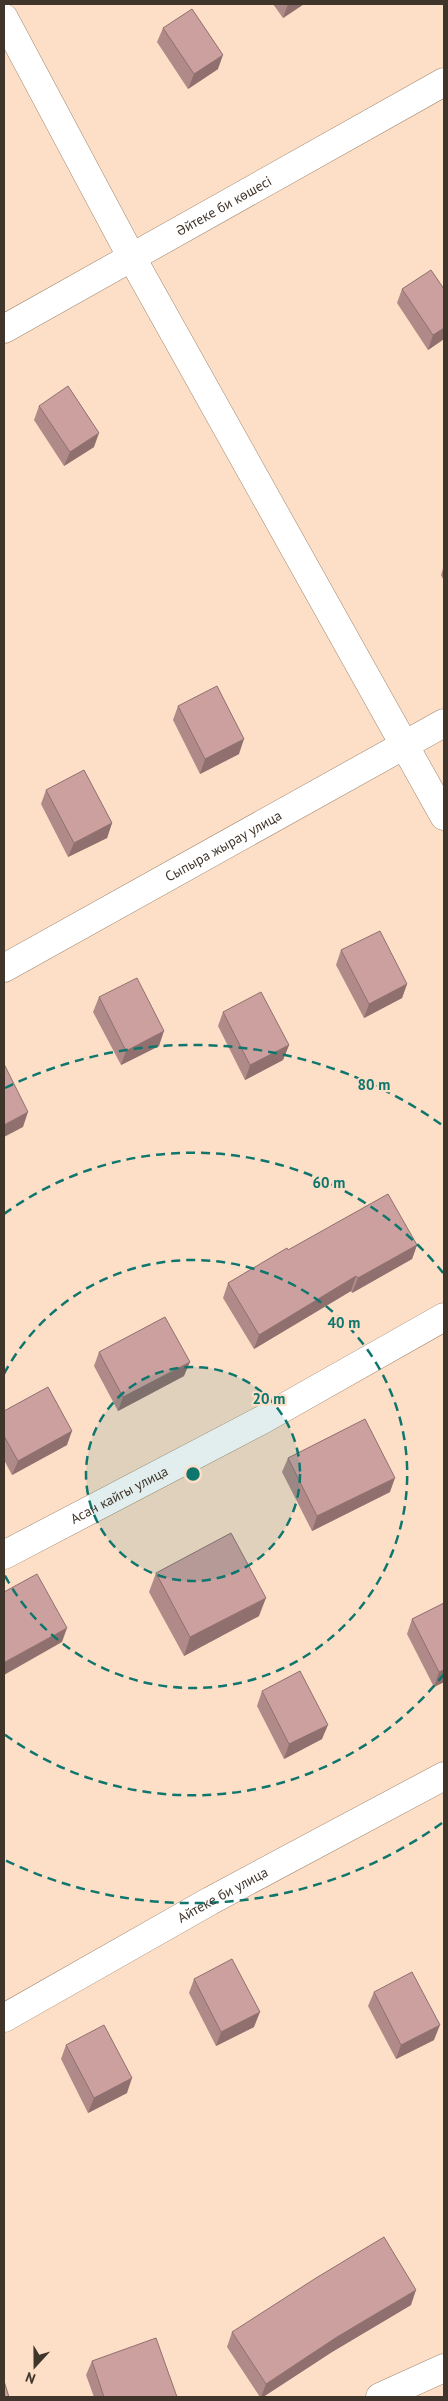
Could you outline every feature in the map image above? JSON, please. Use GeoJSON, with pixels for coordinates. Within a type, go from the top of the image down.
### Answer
{"type":"FeatureCollection","features":[{"type":"Feature","properties":{"kind":"street"},"geometry":{"type":"LineString","coordinates":[[4,18],[132,258],[444,816]]}},
{"type":"Feature","properties":{"kind":"street","name":"Әйтеке би көшесі"},"geometry":{"type":"LineString","coordinates":[[4,329],[444,82]]}},
{"type":"Feature","properties":{"kind":"street","name":"Сыпыра жырау улица"},"geometry":{"type":"LineString","coordinates":[[4,968],[444,723]]}},
{"type":"Feature","properties":{"kind":"street","name":"Асан кайгы улица"},"geometry":{"type":"LineString","coordinates":[[4,1555],[262,1420],[444,1317]]}},
{"type":"Feature","properties":{"kind":"street","name":"Айтеке би улица"},"geometry":{"type":"LineString","coordinates":[[4,2018],[210,1901],[444,1776]]}},
{"type":"Feature","properties":{"kind":"street"},"geometry":{"type":"LineString","coordinates":[[380,2397],[444,2368]]}},
{"type":"Feature","properties":{"kind":"building"},"geometry":{"type":"Polygon","coordinates":[[[192,9],[223,55],[194,74],[163,28],[192,9]]]}},
{"type":"Feature","properties":{"kind":"building"},"geometry":{"type":"Polygon","coordinates":[[[431,270],[444,289],[444,328],[433,335],[402,289],[431,270]]]}},
{"type":"Feature","properties":{"kind":"building"},"geometry":{"type":"Polygon","coordinates":[[[68,386],[99,433],[70,452],[39,406],[68,386]]]}},
{"type":"Feature","properties":{"kind":"building"},"geometry":{"type":"Polygon","coordinates":[[[217,686],[244,739],[205,759],[178,706],[217,686]]]}},
{"type":"Feature","properties":{"kind":"building"},"geometry":{"type":"Polygon","coordinates":[[[84,770],[112,823],[74,843],[46,790],[84,770]]]}},
{"type":"Feature","properties":{"kind":"building"},"geometry":{"type":"Polygon","coordinates":[[[380,931],[407,984],[369,1004],[341,950],[380,931]]]}},
{"type":"Feature","properties":{"kind":"building"},"geometry":{"type":"Polygon","coordinates":[[[137,978],[164,1031],[126,1051],[99,997],[137,978]]]}},
{"type":"Feature","properties":{"kind":"building"},"geometry":{"type":"Polygon","coordinates":[[[261,992],[289,1045],[250,1065],[223,1012],[261,992]]]}},
{"type":"Feature","properties":{"kind":"building"},"geometry":{"type":"Polygon","coordinates":[[[4,1064],[28,1112],[4,1125],[4,1064]]]}},
{"type":"Feature","properties":{"kind":"building"},"geometry":{"type":"Polygon","coordinates":[[[388,1194],[417,1245],[358,1278],[356,1276],[259,1335],[228,1283],[287,1248],[288,1250],[388,1194]]]}},
{"type":"Feature","properties":{"kind":"building"},"geometry":{"type":"Polygon","coordinates":[[[165,1317],[190,1362],[123,1397],[99,1352],[165,1317]]]}},
{"type":"Feature","properties":{"kind":"building"},"geometry":{"type":"Polygon","coordinates":[[[48,1387],[72,1431],[18,1461],[4,1436],[4,1411],[48,1387]]]}},
{"type":"Feature","properties":{"kind":"building"},"geometry":{"type":"Polygon","coordinates":[[[365,1419],[395,1478],[317,1516],[288,1458],[365,1419]]]}},
{"type":"Feature","properties":{"kind":"building"},"geometry":{"type":"Polygon","coordinates":[[[231,1533],[266,1598],[190,1637],[156,1573],[231,1533]]]}},
{"type":"Feature","properties":{"kind":"building"},"geometry":{"type":"Polygon","coordinates":[[[37,1574],[67,1628],[5,1662],[4,1592],[37,1574]]]}},
{"type":"Feature","properties":{"kind":"building"},"geometry":{"type":"Polygon","coordinates":[[[444,1603],[444,1670],[439,1672],[412,1619],[444,1603]]]}},
{"type":"Feature","properties":{"kind":"building"},"geometry":{"type":"Polygon","coordinates":[[[300,1671],[328,1725],[289,1744],[262,1691],[300,1671]]]}},
{"type":"Feature","properties":{"kind":"building"},"geometry":{"type":"Polygon","coordinates":[[[232,1959],[260,2012],[221,2032],[194,1979],[232,1959]]]}},
{"type":"Feature","properties":{"kind":"building"},"geometry":{"type":"Polygon","coordinates":[[[412,1972],[440,2025],[401,2045],[374,1992],[412,1972]]]}},
{"type":"Feature","properties":{"kind":"building"},"geometry":{"type":"Polygon","coordinates":[[[104,2025],[132,2078],[94,2098],[66,2045],[104,2025]]]}},
{"type":"Feature","properties":{"kind":"building"},"geometry":{"type":"Polygon","coordinates":[[[384,2237],[416,2290],[337,2337],[266,2384],[232,2332],[384,2237]]]}},
{"type":"Feature","properties":{"kind":"building"},"geometry":{"type":"Polygon","coordinates":[[[156,2338],[177,2397],[104,2397],[92,2361],[156,2338]]]}},
{"type":"Feature","properties":{"kind":"building"},"geometry":{"type":"Polygon","coordinates":[[[4,2381],[9,2397],[4,2397],[4,2381]]]}}]}
